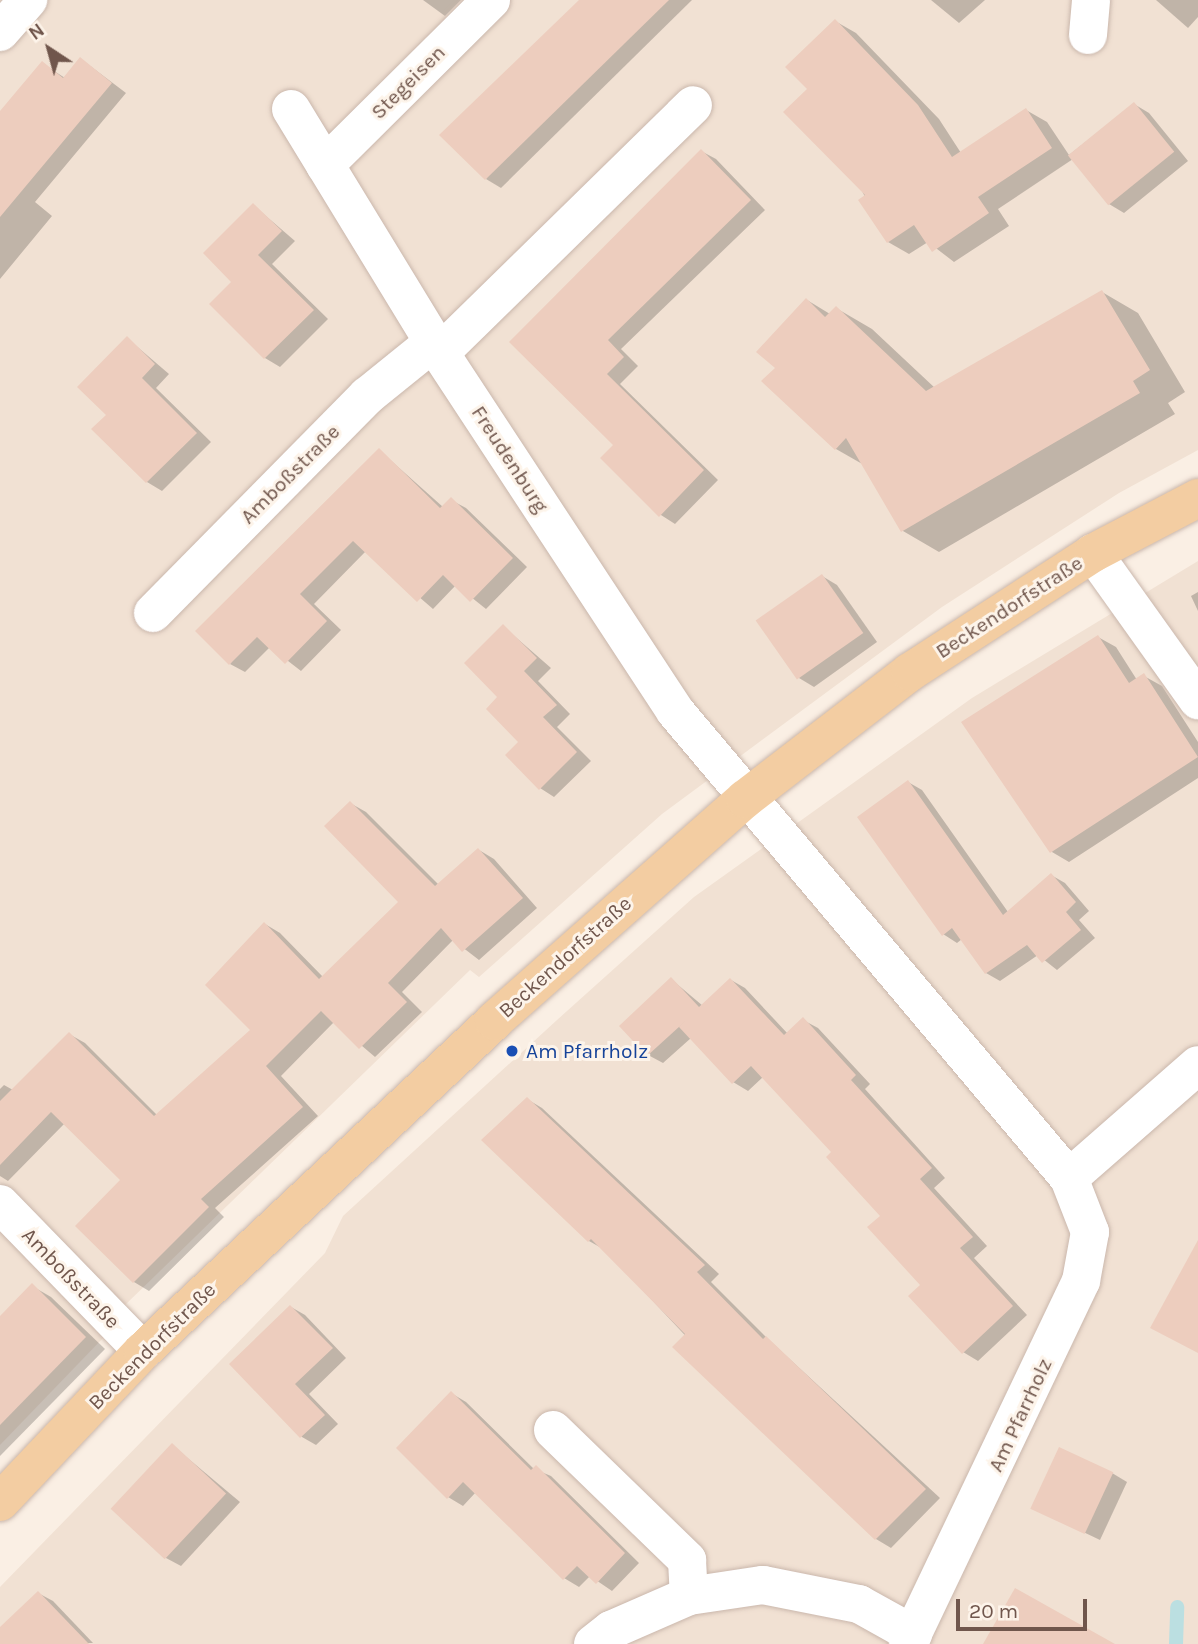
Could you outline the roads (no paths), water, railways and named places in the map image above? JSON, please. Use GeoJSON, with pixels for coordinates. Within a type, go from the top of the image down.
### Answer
{"type":"FeatureCollection","features":[{"type":"Feature","properties":{"kind":"main road","name":"Beckendorfstraße"},"geometry":{"type":"LineString","coordinates":[[0,1502],[143,1351],[484,1030],[745,799],[910,672],[1093,553],[1198,498]]}},
{"type":"Feature","properties":{"kind":"street"},"geometry":{"type":"LineString","coordinates":[[0,32],[28,0]]}},
{"type":"Feature","properties":{"kind":"street","name":"Stegeisen"},"geometry":{"type":"LineString","coordinates":[[325,165],[491,0]]}},
{"type":"Feature","properties":{"kind":"street","name":"Amboßstraße"},"geometry":{"type":"LineString","coordinates":[[153,613],[366,396],[437,347],[693,105]]}},
{"type":"Feature","properties":{"kind":"street","name":"Freudenburg"},"geometry":{"type":"LineString","coordinates":[[291,109],[437,347],[675,711],[745,799]]}},
{"type":"Feature","properties":{"kind":"street"},"geometry":{"type":"LineString","coordinates":[[1093,553],[1198,700]]}},
{"type":"Feature","properties":{"kind":"street","name":"Am Pfarrholz"},"geometry":{"type":"LineString","coordinates":[[745,799],[1069,1178],[1090,1232],[1081,1281],[910,1639]]}},
{"type":"Feature","properties":{"kind":"street"},"geometry":{"type":"LineString","coordinates":[[1069,1178],[1198,1065]]}},
{"type":"Feature","properties":{"kind":"street","name":"Amboßstraße"},"geometry":{"type":"LineString","coordinates":[[0,1205],[143,1351]]}},
{"type":"Feature","properties":{"kind":"street"},"geometry":{"type":"LineString","coordinates":[[554,1430],[687,1560],[689,1597]]}},
{"type":"Feature","properties":{"kind":"street"},"geometry":{"type":"LineString","coordinates":[[593,1644],[611,1630],[689,1597],[763,1585],[859,1604],[910,1639]]}},
{"type":"Feature","properties":{"kind":"waterway"},"geometry":{"type":"LineString","coordinates":[[1176,1644],[1177,1607]]}},
{"type":"Feature","properties":{"kind":"place","name":"Am Pfarrholz"},"geometry":{"type":"Point","coordinates":[512,1051]}}]}
